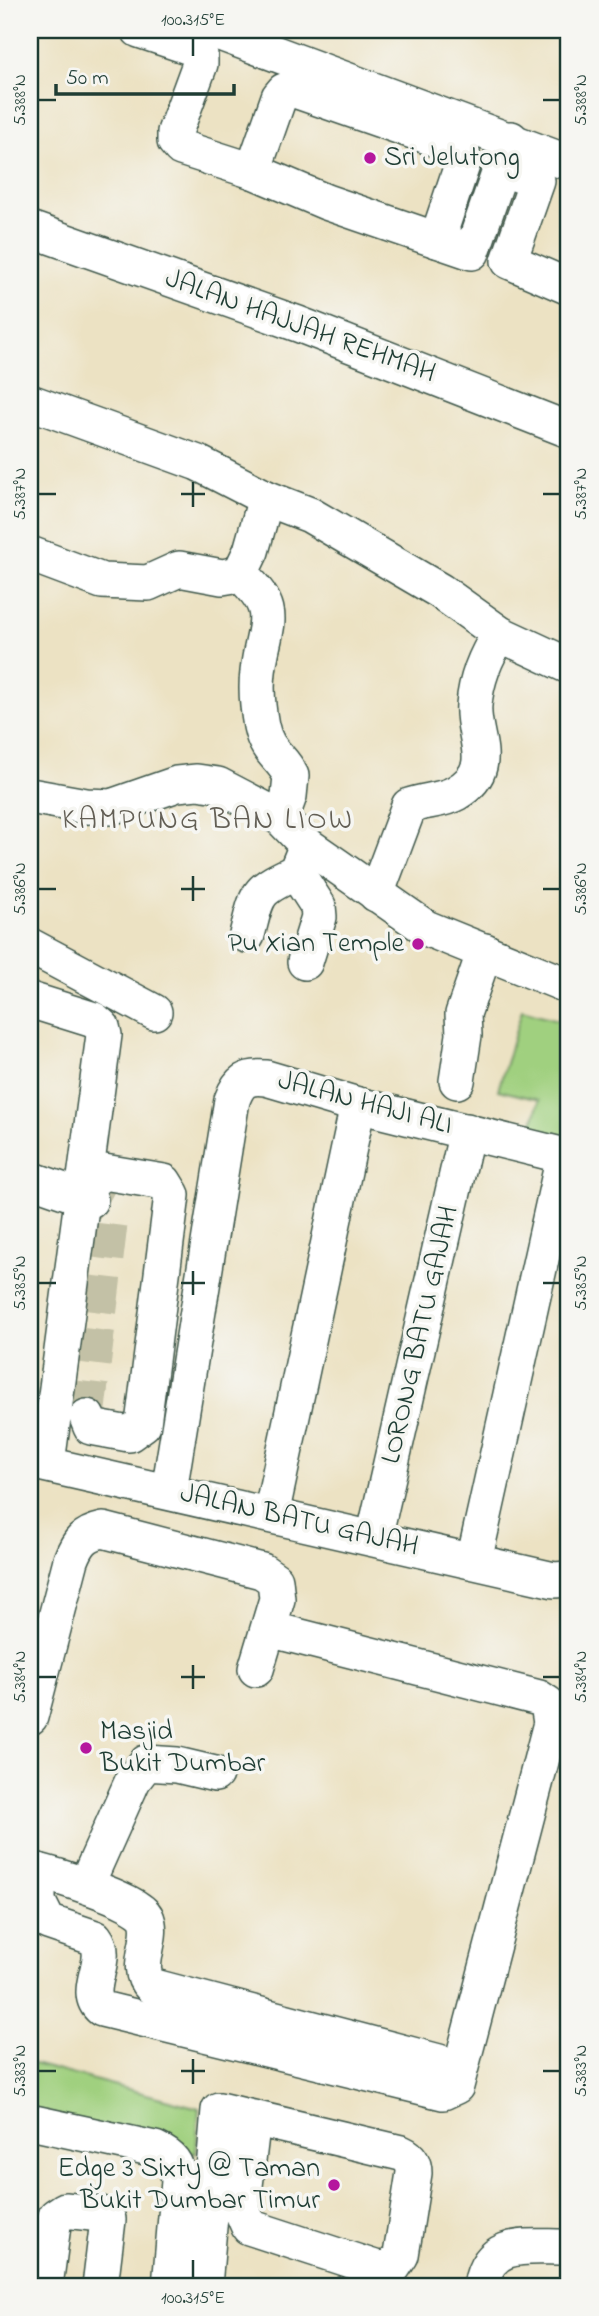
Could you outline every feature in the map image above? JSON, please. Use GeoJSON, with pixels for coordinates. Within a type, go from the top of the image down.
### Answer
{"type":"FeatureCollection","features":[{"type":"Feature","properties":{"kind":"street"},"geometry":{"type":"LineString","coordinates":[[139,30],[193,48],[200,55],[200,64],[175,132],[175,141],[181,148],[253,171],[326,202],[472,252],[506,153]]}},
{"type":"Feature","properties":{"kind":"street"},"geometry":{"type":"LineString","coordinates":[[212,30],[506,153],[569,163]]}},
{"type":"Feature","properties":{"kind":"street"},"geometry":{"type":"LineString","coordinates":[[253,171],[279,97],[292,89],[456,146],[462,153],[463,162],[437,240]]}},
{"type":"Feature","properties":{"kind":"street"},"geometry":{"type":"LineString","coordinates":[[506,153],[537,181],[509,261],[569,287]]}},
{"type":"Feature","properties":{"kind":"street","name":"JALAN HAJJAH REHMAH"},"geometry":{"type":"LineString","coordinates":[[30,229],[298,324],[569,430]]}},
{"type":"Feature","properties":{"kind":"street"},"geometry":{"type":"LineString","coordinates":[[30,402],[198,463],[266,498],[310,515],[440,591],[500,634],[569,666]]}},
{"type":"Feature","properties":{"kind":"street"},"geometry":{"type":"LineString","coordinates":[[240,574],[251,551],[266,498]]}},
{"type":"Feature","properties":{"kind":"street"},"geometry":{"type":"LineString","coordinates":[[30,554],[102,581],[148,583],[179,569],[222,577],[240,574]]}},
{"type":"Feature","properties":{"kind":"street"},"geometry":{"type":"LineString","coordinates":[[240,574],[260,592],[269,618],[257,673],[264,740],[272,755],[291,776],[289,796],[281,818]]}},
{"type":"Feature","properties":{"kind":"street"},"geometry":{"type":"LineString","coordinates":[[376,894],[409,806],[455,794],[465,787],[479,766],[482,750],[473,707],[487,654],[500,634]]}},
{"type":"Feature","properties":{"kind":"street"},"geometry":{"type":"LineString","coordinates":[[31,800],[111,807],[177,784],[197,782],[218,785],[281,818],[301,859],[318,906],[319,917],[305,962]]}},
{"type":"Feature","properties":{"kind":"street"},"geometry":{"type":"LineString","coordinates":[[301,859],[376,894],[426,928],[569,986]]}},
{"type":"Feature","properties":{"kind":"street"},"geometry":{"type":"LineString","coordinates":[[247,935],[256,897],[265,886],[301,859]]}},
{"type":"Feature","properties":{"kind":"street"},"geometry":{"type":"LineString","coordinates":[[30,946],[155,1012]]}},
{"type":"Feature","properties":{"kind":"street"},"geometry":{"type":"LineString","coordinates":[[457,1081],[464,1035],[463,1014],[485,951]]}},
{"type":"Feature","properties":{"kind":"street"},"geometry":{"type":"LineString","coordinates":[[30,1000],[94,1020],[102,1027],[104,1035],[85,1194],[38,1462]]}},
{"type":"Feature","properties":{"kind":"street","name":"JALAN HAJI ALI"},"geometry":{"type":"LineString","coordinates":[[169,1491],[232,1100],[237,1084],[250,1076],[266,1078],[358,1105],[567,1156]]}},
{"type":"Feature","properties":{"kind":"street"},"geometry":{"type":"LineString","coordinates":[[271,1515],[358,1105]]}},
{"type":"Feature","properties":{"kind":"street","name":"LORONG BATU GAJAH"},"geometry":{"type":"LineString","coordinates":[[374,1538],[467,1132]]}},
{"type":"Feature","properties":{"kind":"street"},"geometry":{"type":"LineString","coordinates":[[474,1561],[567,1156]]}},
{"type":"Feature","properties":{"kind":"street"},"geometry":{"type":"LineString","coordinates":[[85,1194],[104,1172],[164,1182],[172,1195],[143,1424],[129,1434],[91,1427],[86,1416]]}},
{"type":"Feature","properties":{"kind":"street"},"geometry":{"type":"LineString","coordinates":[[30,1179],[85,1194]]}},
{"type":"Feature","properties":{"kind":"street","name":"JALAN BATU GAJAH"},"geometry":{"type":"LineString","coordinates":[[38,1462],[554,1580],[569,1579]]}},
{"type":"Feature","properties":{"kind":"street"},"geometry":{"type":"LineString","coordinates":[[30,1717],[71,1560],[81,1539],[103,1530],[262,1572],[275,1580],[278,1589],[270,1629],[256,1669]]}},
{"type":"Feature","properties":{"kind":"street"},"geometry":{"type":"LineString","coordinates":[[270,1629],[539,1698],[548,1703],[551,1723],[456,2086],[452,2091],[443,2092],[102,2009],[95,2004],[93,1995],[101,1953],[100,1944],[95,1938],[48,1922],[38,1902],[34,1870],[86,1885],[139,1909],[145,1914],[148,1934],[143,1969],[150,1986],[439,2062]]}},
{"type":"Feature","properties":{"kind":"street"},"geometry":{"type":"LineString","coordinates":[[86,1885],[133,1780],[146,1763],[177,1765],[215,1774]]}},
{"type":"Feature","properties":{"kind":"street"},"geometry":{"type":"LineString","coordinates":[[219,2110],[253,2118],[401,2153],[411,2160],[414,2173],[401,2255],[393,2267],[385,2270],[254,2230],[245,2223],[227,2201],[219,2110]]}},
{"type":"Feature","properties":{"kind":"street"},"geometry":{"type":"LineString","coordinates":[[204,2286],[253,2118]]}},
{"type":"Feature","properties":{"kind":"street"},"geometry":{"type":"LineString","coordinates":[[30,2122],[155,2149],[170,2156],[177,2165],[179,2181],[170,2286]]}},
{"type":"Feature","properties":{"kind":"street"},"geometry":{"type":"LineString","coordinates":[[45,2286],[53,2225],[57,2216],[65,2210],[101,2214],[108,2220],[100,2286]]}},
{"type":"Feature","properties":{"kind":"street"},"geometry":{"type":"LineString","coordinates":[[481,2286],[484,2269],[492,2257],[507,2249],[569,2247]]}},
{"type":"Feature","properties":{"kind":"green space"},"geometry":{"type":"Polygon","coordinates":[[[522,1010],[569,1023],[569,1139],[531,1130],[539,1100],[498,1090],[522,1010]]]}},
{"type":"Feature","properties":{"kind":"green space"},"geometry":{"type":"Polygon","coordinates":[[[30,2063],[199,2108],[196,2154],[30,2108],[30,2063]]]}},
{"type":"Feature","properties":{"kind":"tunnel"},"geometry":{"type":"LineString","coordinates":[[87,1417],[111,1216],[106,1209],[90,1200]]}},
{"type":"Feature","properties":{"kind":"place","name":"Sri Jelutong"},"geometry":{"type":"Point","coordinates":[370,158]}},
{"type":"Feature","properties":{"kind":"place","name":"Pu Xian Temple"},"geometry":{"type":"Point","coordinates":[418,944]}},
{"type":"Feature","properties":{"kind":"place","name":"Masjid Bukit Dumbar"},"geometry":{"type":"Point","coordinates":[86,1748]}},
{"type":"Feature","properties":{"kind":"place","name":"Edge 3 Sixty @ Taman Bukit Dumbar Timur"},"geometry":{"type":"Point","coordinates":[334,2185]}},
{"type":"Feature","properties":{"kind":"district","name":"KAMPUNG BAN LIOW"},"geometry":{"type":"Point","coordinates":[208,821]}}]}
